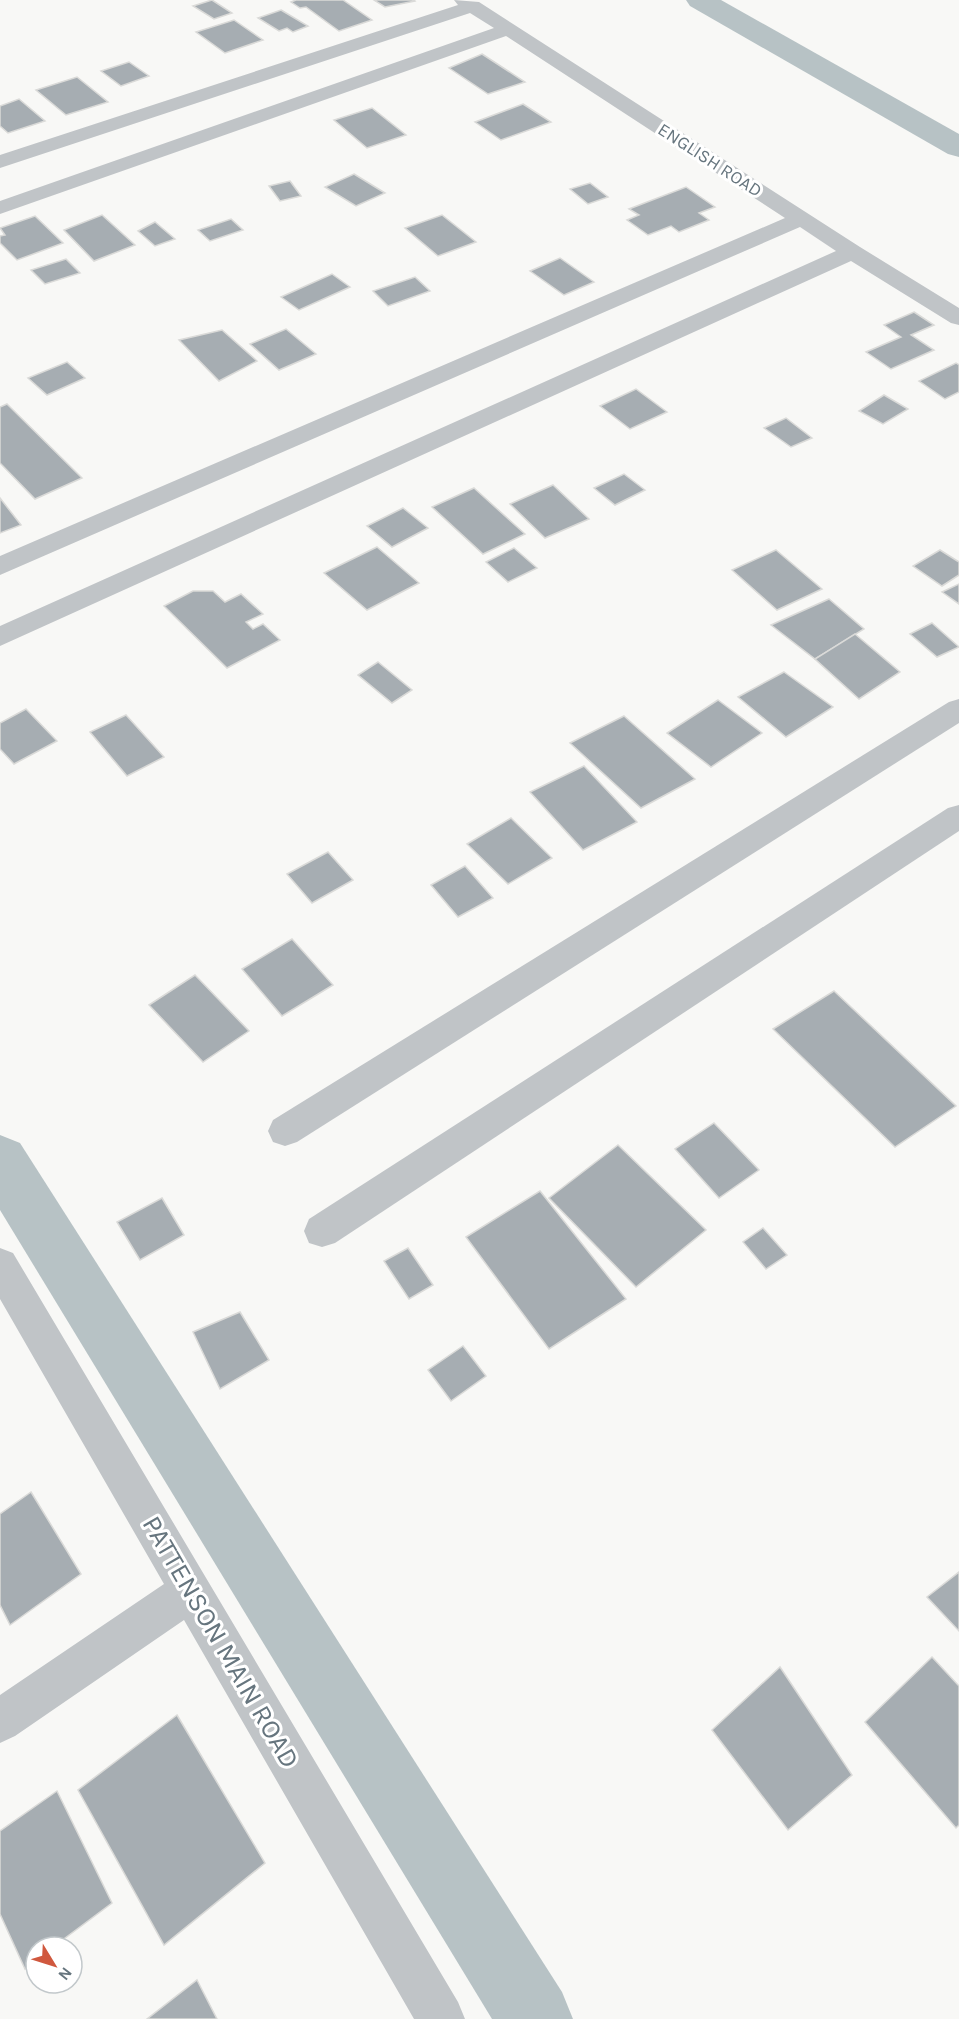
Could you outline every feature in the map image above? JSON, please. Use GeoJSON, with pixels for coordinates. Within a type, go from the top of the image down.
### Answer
{"type":"FeatureCollection","features":[{"type":"Feature","properties":{"kind":"street","name":"ENGLISH ROAD"},"geometry":{"type":"LineString","coordinates":[[468,3],[852,252],[959,318]]}},
{"type":"Feature","properties":{"kind":"street"},"geometry":{"type":"LineString","coordinates":[[0,162],[468,3]]}},
{"type":"Feature","properties":{"kind":"street"},"geometry":{"type":"LineString","coordinates":[[0,208],[509,29]]}},
{"type":"Feature","properties":{"kind":"street"},"geometry":{"type":"LineString","coordinates":[[0,566],[801,219]]}},
{"type":"Feature","properties":{"kind":"street"},"geometry":{"type":"LineString","coordinates":[[0,638],[852,252]]}},
{"type":"Feature","properties":{"kind":"street"},"geometry":{"type":"LineString","coordinates":[[285,1131],[959,709]]}},
{"type":"Feature","properties":{"kind":"street"},"geometry":{"type":"LineString","coordinates":[[322,1231],[959,816]]}},
{"type":"Feature","properties":{"kind":"street","name":"PATTENSON MAIN ROAD"},"geometry":{"type":"LineString","coordinates":[[0,1265],[441,2019]]}},
{"type":"Feature","properties":{"kind":"street"},"geometry":{"type":"LineString","coordinates":[[0,1721],[190,1591]]}},
{"type":"Feature","properties":{"kind":"building"},"geometry":{"type":"Polygon","coordinates":[[[212,0],[232,13],[214,19],[193,6],[212,0]]]}},
{"type":"Feature","properties":{"kind":"building"},"geometry":{"type":"Polygon","coordinates":[[[296,0],[343,0],[372,20],[339,31],[306,7],[300,8],[291,2],[296,0]]]}},
{"type":"Feature","properties":{"kind":"building"},"geometry":{"type":"Polygon","coordinates":[[[374,0],[414,0],[415,1],[385,7],[374,0]]]}},
{"type":"Feature","properties":{"kind":"building"},"geometry":{"type":"Polygon","coordinates":[[[281,10],[308,26],[293,32],[287,28],[279,31],[258,18],[281,10]]]}},
{"type":"Feature","properties":{"kind":"building"},"geometry":{"type":"Polygon","coordinates":[[[234,20],[263,40],[225,53],[196,32],[234,20]]]}},
{"type":"Feature","properties":{"kind":"building"},"geometry":{"type":"Polygon","coordinates":[[[482,54],[525,82],[488,94],[449,68],[482,54]]]}},
{"type":"Feature","properties":{"kind":"building"},"geometry":{"type":"Polygon","coordinates":[[[129,62],[149,76],[121,86],[101,71],[129,62]]]}},
{"type":"Feature","properties":{"kind":"building"},"geometry":{"type":"Polygon","coordinates":[[[77,77],[108,102],[66,115],[36,90],[77,77]]]}},
{"type":"Feature","properties":{"kind":"building"},"geometry":{"type":"Polygon","coordinates":[[[19,99],[45,121],[8,133],[0,126],[0,106],[19,99]]]}},
{"type":"Feature","properties":{"kind":"building"},"geometry":{"type":"Polygon","coordinates":[[[523,104],[551,122],[501,140],[475,122],[523,104]]]}},
{"type":"Feature","properties":{"kind":"building"},"geometry":{"type":"Polygon","coordinates":[[[372,108],[406,135],[367,148],[334,120],[372,108]]]}},
{"type":"Feature","properties":{"kind":"building"},"geometry":{"type":"Polygon","coordinates":[[[354,174],[385,193],[356,206],[325,187],[354,174]]]}},
{"type":"Feature","properties":{"kind":"building"},"geometry":{"type":"Polygon","coordinates":[[[290,181],[301,196],[280,201],[269,186],[290,181]]]}},
{"type":"Feature","properties":{"kind":"building"},"geometry":{"type":"Polygon","coordinates":[[[590,183],[608,197],[588,204],[570,189],[590,183]]]}},
{"type":"Feature","properties":{"kind":"building"},"geometry":{"type":"Polygon","coordinates":[[[686,187],[715,207],[699,213],[709,220],[679,232],[671,226],[648,235],[627,220],[639,215],[629,209],[686,187]]]}},
{"type":"Feature","properties":{"kind":"building"},"geometry":{"type":"Polygon","coordinates":[[[102,215],[135,245],[94,261],[64,230],[102,215]]]}},
{"type":"Feature","properties":{"kind":"building"},"geometry":{"type":"Polygon","coordinates":[[[442,215],[476,242],[438,256],[405,228],[442,215]]]}},
{"type":"Feature","properties":{"kind":"building"},"geometry":{"type":"Polygon","coordinates":[[[35,216],[63,243],[17,260],[0,243],[0,236],[5,235],[0,228],[35,216]]]}},
{"type":"Feature","properties":{"kind":"building"},"geometry":{"type":"Polygon","coordinates":[[[231,219],[243,230],[210,241],[198,230],[231,219]]]}},
{"type":"Feature","properties":{"kind":"building"},"geometry":{"type":"Polygon","coordinates":[[[155,222],[175,239],[155,246],[138,231],[155,222]]]}},
{"type":"Feature","properties":{"kind":"building"},"geometry":{"type":"Polygon","coordinates":[[[560,258],[594,282],[564,295],[530,271],[560,258]]]}},
{"type":"Feature","properties":{"kind":"building"},"geometry":{"type":"Polygon","coordinates":[[[66,259],[80,273],[45,284],[31,270],[66,259]]]}},
{"type":"Feature","properties":{"kind":"building"},"geometry":{"type":"Polygon","coordinates":[[[332,274],[350,287],[299,310],[281,297],[332,274]]]}},
{"type":"Feature","properties":{"kind":"building"},"geometry":{"type":"Polygon","coordinates":[[[415,277],[430,291],[388,306],[373,291],[415,277]]]}},
{"type":"Feature","properties":{"kind":"building"},"geometry":{"type":"Polygon","coordinates":[[[914,312],[934,325],[911,335],[934,350],[891,369],[866,352],[901,337],[884,325],[914,312]]]}},
{"type":"Feature","properties":{"kind":"building"},"geometry":{"type":"Polygon","coordinates":[[[286,329],[316,354],[279,370],[250,344],[286,329]]]}},
{"type":"Feature","properties":{"kind":"building"},"geometry":{"type":"Polygon","coordinates":[[[222,330],[257,361],[219,381],[179,340],[222,330]]]}},
{"type":"Feature","properties":{"kind":"building"},"geometry":{"type":"Polygon","coordinates":[[[67,362],[85,378],[47,395],[28,378],[67,362]]]}},
{"type":"Feature","properties":{"kind":"building"},"geometry":{"type":"Polygon","coordinates":[[[956,363],[959,365],[959,392],[945,399],[919,381],[956,363]]]}},
{"type":"Feature","properties":{"kind":"building"},"geometry":{"type":"Polygon","coordinates":[[[636,389],[667,412],[630,429],[600,406],[636,389]]]}},
{"type":"Feature","properties":{"kind":"building"},"geometry":{"type":"Polygon","coordinates":[[[884,395],[908,409],[883,424],[859,411],[884,395]]]}},
{"type":"Feature","properties":{"kind":"building"},"geometry":{"type":"Polygon","coordinates":[[[7,404],[82,478],[35,499],[0,463],[0,407],[7,404]]]}},
{"type":"Feature","properties":{"kind":"building"},"geometry":{"type":"Polygon","coordinates":[[[786,418],[812,438],[791,447],[764,428],[786,418]]]}},
{"type":"Feature","properties":{"kind":"building"},"geometry":{"type":"Polygon","coordinates":[[[624,474],[645,490],[615,505],[594,488],[624,474]]]}},
{"type":"Feature","properties":{"kind":"building"},"geometry":{"type":"Polygon","coordinates":[[[553,485],[589,519],[545,538],[510,504],[553,485]]]}},
{"type":"Feature","properties":{"kind":"building"},"geometry":{"type":"Polygon","coordinates":[[[474,488],[525,534],[483,554],[432,507],[474,488]]]}},
{"type":"Feature","properties":{"kind":"building"},"geometry":{"type":"Polygon","coordinates":[[[0,498],[21,525],[0,533],[0,498]]]}},
{"type":"Feature","properties":{"kind":"building"},"geometry":{"type":"Polygon","coordinates":[[[403,508],[428,528],[392,547],[367,526],[403,508]]]}},
{"type":"Feature","properties":{"kind":"building"},"geometry":{"type":"Polygon","coordinates":[[[377,547],[419,583],[367,610],[324,573],[377,547]]]}},
{"type":"Feature","properties":{"kind":"building"},"geometry":{"type":"Polygon","coordinates":[[[514,548],[537,568],[508,582],[486,562],[514,548]]]}},
{"type":"Feature","properties":{"kind":"building"},"geometry":{"type":"Polygon","coordinates":[[[776,550],[822,589],[777,610],[732,570],[776,550]]]}},
{"type":"Feature","properties":{"kind":"building"},"geometry":{"type":"Polygon","coordinates":[[[940,550],[959,562],[959,575],[942,586],[913,566],[940,550]]]}},
{"type":"Feature","properties":{"kind":"building"},"geometry":{"type":"Polygon","coordinates":[[[959,584],[959,604],[942,592],[959,584]]]}},
{"type":"Feature","properties":{"kind":"building"},"geometry":{"type":"Polygon","coordinates":[[[193,591],[213,591],[225,602],[241,594],[263,614],[246,622],[253,629],[263,624],[280,640],[227,668],[164,606],[193,591]]]}},
{"type":"Feature","properties":{"kind":"building"},"geometry":{"type":"Polygon","coordinates":[[[829,599],[864,629],[815,659],[771,625],[829,599]]]}},
{"type":"Feature","properties":{"kind":"building"},"geometry":{"type":"Polygon","coordinates":[[[932,623],[959,647],[937,657],[910,634],[932,623]]]}},
{"type":"Feature","properties":{"kind":"building"},"geometry":{"type":"Polygon","coordinates":[[[855,634],[900,672],[859,699],[815,659],[855,634]]]}},
{"type":"Feature","properties":{"kind":"building"},"geometry":{"type":"Polygon","coordinates":[[[378,662],[412,690],[392,703],[358,675],[378,662]]]}},
{"type":"Feature","properties":{"kind":"building"},"geometry":{"type":"Polygon","coordinates":[[[784,672],[833,707],[786,737],[738,697],[784,672]]]}},
{"type":"Feature","properties":{"kind":"building"},"geometry":{"type":"Polygon","coordinates":[[[718,700],[762,733],[711,767],[667,733],[718,700]]]}},
{"type":"Feature","properties":{"kind":"building"},"geometry":{"type":"Polygon","coordinates":[[[26,709],[57,741],[14,764],[0,749],[0,723],[26,709]]]}},
{"type":"Feature","properties":{"kind":"building"},"geometry":{"type":"Polygon","coordinates":[[[126,715],[164,757],[127,776],[90,732],[126,715]]]}},
{"type":"Feature","properties":{"kind":"building"},"geometry":{"type":"Polygon","coordinates":[[[624,716],[695,779],[641,808],[570,743],[624,716]]]}},
{"type":"Feature","properties":{"kind":"building"},"geometry":{"type":"Polygon","coordinates":[[[584,766],[637,822],[583,850],[530,792],[584,766]]]}},
{"type":"Feature","properties":{"kind":"building"},"geometry":{"type":"Polygon","coordinates":[[[511,818],[552,858],[508,884],[467,844],[511,818]]]}},
{"type":"Feature","properties":{"kind":"building"},"geometry":{"type":"Polygon","coordinates":[[[328,852],[353,880],[312,903],[287,874],[328,852]]]}},
{"type":"Feature","properties":{"kind":"building"},"geometry":{"type":"Polygon","coordinates":[[[465,866],[493,898],[458,917],[431,885],[465,866]]]}},
{"type":"Feature","properties":{"kind":"building"},"geometry":{"type":"Polygon","coordinates":[[[292,939],[333,985],[282,1016],[242,969],[292,939]]]}},
{"type":"Feature","properties":{"kind":"building"},"geometry":{"type":"Polygon","coordinates":[[[195,975],[249,1031],[203,1062],[149,1005],[195,975]]]}},
{"type":"Feature","properties":{"kind":"building"},"geometry":{"type":"Polygon","coordinates":[[[834,991],[956,1106],[895,1147],[773,1029],[834,991]]]}},
{"type":"Feature","properties":{"kind":"building"},"geometry":{"type":"Polygon","coordinates":[[[714,1123],[759,1170],[719,1198],[675,1149],[714,1123]]]}},
{"type":"Feature","properties":{"kind":"building"},"geometry":{"type":"Polygon","coordinates":[[[618,1145],[706,1230],[636,1287],[549,1198],[618,1145]]]}},
{"type":"Feature","properties":{"kind":"building"},"geometry":{"type":"Polygon","coordinates":[[[540,1191],[626,1299],[549,1349],[466,1237],[540,1191]]]}},
{"type":"Feature","properties":{"kind":"building"},"geometry":{"type":"Polygon","coordinates":[[[162,1198],[184,1235],[140,1260],[117,1222],[162,1198]]]}},
{"type":"Feature","properties":{"kind":"building"},"geometry":{"type":"Polygon","coordinates":[[[763,1228],[787,1255],[766,1269],[743,1242],[763,1228]]]}},
{"type":"Feature","properties":{"kind":"building"},"geometry":{"type":"Polygon","coordinates":[[[408,1248],[433,1285],[409,1299],[384,1261],[408,1248]]]}},
{"type":"Feature","properties":{"kind":"building"},"geometry":{"type":"Polygon","coordinates":[[[240,1312],[269,1360],[220,1389],[193,1332],[240,1312]]]}},
{"type":"Feature","properties":{"kind":"building"},"geometry":{"type":"Polygon","coordinates":[[[463,1346],[486,1376],[451,1401],[428,1370],[463,1346]]]}},
{"type":"Feature","properties":{"kind":"building"},"geometry":{"type":"Polygon","coordinates":[[[31,1492],[81,1574],[10,1625],[0,1605],[0,1514],[31,1492]]]}},
{"type":"Feature","properties":{"kind":"building"},"geometry":{"type":"Polygon","coordinates":[[[959,1572],[959,1631],[927,1597],[959,1572]]]}},
{"type":"Feature","properties":{"kind":"building"},"geometry":{"type":"Polygon","coordinates":[[[932,1657],[959,1686],[959,1825],[956,1828],[865,1722],[932,1657]]]}},
{"type":"Feature","properties":{"kind":"building"},"geometry":{"type":"Polygon","coordinates":[[[780,1667],[852,1775],[788,1830],[712,1730],[780,1667]]]}},
{"type":"Feature","properties":{"kind":"building"},"geometry":{"type":"Polygon","coordinates":[[[177,1715],[265,1863],[164,1945],[78,1790],[177,1715]]]}},
{"type":"Feature","properties":{"kind":"building"},"geometry":{"type":"Polygon","coordinates":[[[57,1791],[112,1903],[69,1935],[24,1935],[24,1967],[0,1914],[0,1831],[57,1791]]]}},
{"type":"Feature","properties":{"kind":"building"},"geometry":{"type":"Polygon","coordinates":[[[197,1980],[217,2019],[147,2019],[197,1980]]]}},
{"type":"Feature","properties":{"kind":"waterway"},"geometry":{"type":"LineString","coordinates":[[700,0],[959,147]]}},
{"type":"Feature","properties":{"kind":"waterway"},"geometry":{"type":"LineString","coordinates":[[0,1160],[535,2019]]}}]}
